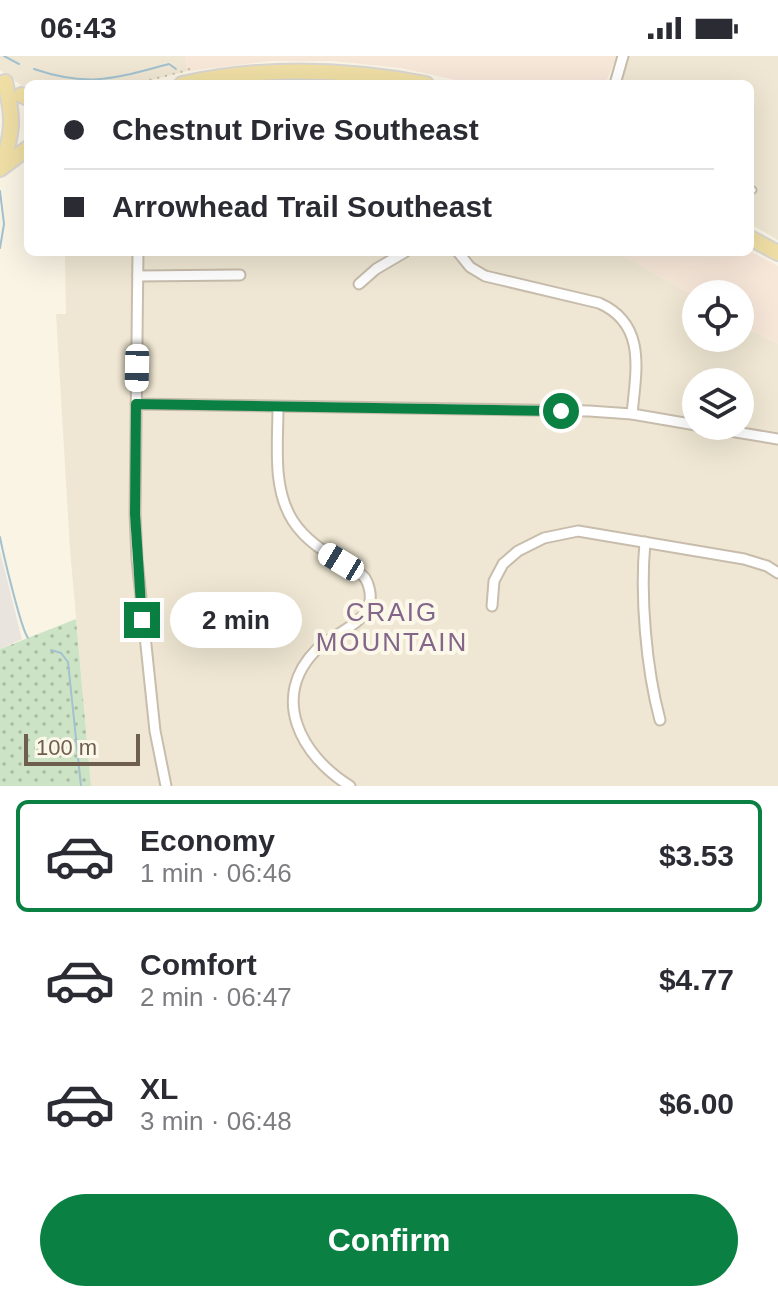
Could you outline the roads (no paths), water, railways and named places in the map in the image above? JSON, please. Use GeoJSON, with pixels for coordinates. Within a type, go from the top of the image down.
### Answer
{"type":"FeatureCollection","features":[{"type":"Feature","properties":{"kind":"main road"},"geometry":{"type":"LineString","coordinates":[[219,80],[256,73],[311,72],[400,80]]}},
{"type":"Feature","properties":{"kind":"main road"},"geometry":{"type":"LineString","coordinates":[[1,168],[11,138],[13,117],[5,82]]}},
{"type":"Feature","properties":{"kind":"main road"},"geometry":{"type":"LineString","coordinates":[[1,168],[24,151]]}},
{"type":"Feature","properties":{"kind":"main road"},"geometry":{"type":"LineString","coordinates":[[754,240],[778,253]]}},
{"type":"Feature","properties":{"kind":"street"},"geometry":{"type":"LineString","coordinates":[[616,80],[623,56]]}},
{"type":"Feature","properties":{"kind":"street"},"geometry":{"type":"LineString","coordinates":[[138,256],[137,559],[155,731],[166,786]]}},
{"type":"Feature","properties":{"kind":"street"},"geometry":{"type":"LineString","coordinates":[[359,284],[398,256]]}},
{"type":"Feature","properties":{"kind":"street"},"geometry":{"type":"LineString","coordinates":[[461,256],[470,267],[485,276],[599,303],[625,320],[633,336],[635,359],[632,414]]}},
{"type":"Feature","properties":{"kind":"street"},"geometry":{"type":"LineString","coordinates":[[138,276],[240,275]]}},
{"type":"Feature","properties":{"kind":"street"},"geometry":{"type":"LineString","coordinates":[[136,404],[589,411],[632,414],[682,423]]}},
{"type":"Feature","properties":{"kind":"street"},"geometry":{"type":"LineString","coordinates":[[278,407],[278,473],[286,508],[314,545],[366,579],[370,590],[370,605],[362,617],[328,640],[304,665],[291,698],[297,726],[308,748],[322,766],[350,786]]}},
{"type":"Feature","properties":{"kind":"street"},"geometry":{"type":"LineString","coordinates":[[754,435],[778,439]]}},
{"type":"Feature","properties":{"kind":"street"},"geometry":{"type":"LineString","coordinates":[[492,606],[494,581],[503,564],[518,551],[544,538],[578,531],[744,559],[778,573]]}},
{"type":"Feature","properties":{"kind":"street"},"geometry":{"type":"LineString","coordinates":[[645,542],[644,601],[654,699],[660,720]]}},
{"type":"Feature","properties":{"kind":"waterway"},"geometry":{"type":"LineString","coordinates":[[4,56],[19,64]]}},
{"type":"Feature","properties":{"kind":"waterway"},"geometry":{"type":"LineString","coordinates":[[34,69],[87,79],[117,77],[169,64],[176,69]]}},
{"type":"Feature","properties":{"kind":"waterway"},"geometry":{"type":"LineString","coordinates":[[0,191],[4,224],[0,248]]}},
{"type":"Feature","properties":{"kind":"waterway"},"geometry":{"type":"LineString","coordinates":[[0,537],[28,638]]}},
{"type":"Feature","properties":{"kind":"waterway"},"geometry":{"type":"LineString","coordinates":[[51,650],[61,653],[68,662],[81,786]]}},
{"type":"Feature","properties":{"kind":"district","name":"CRAIG MOUNTAIN"},"geometry":{"type":"Point","coordinates":[392,627]}}]}
